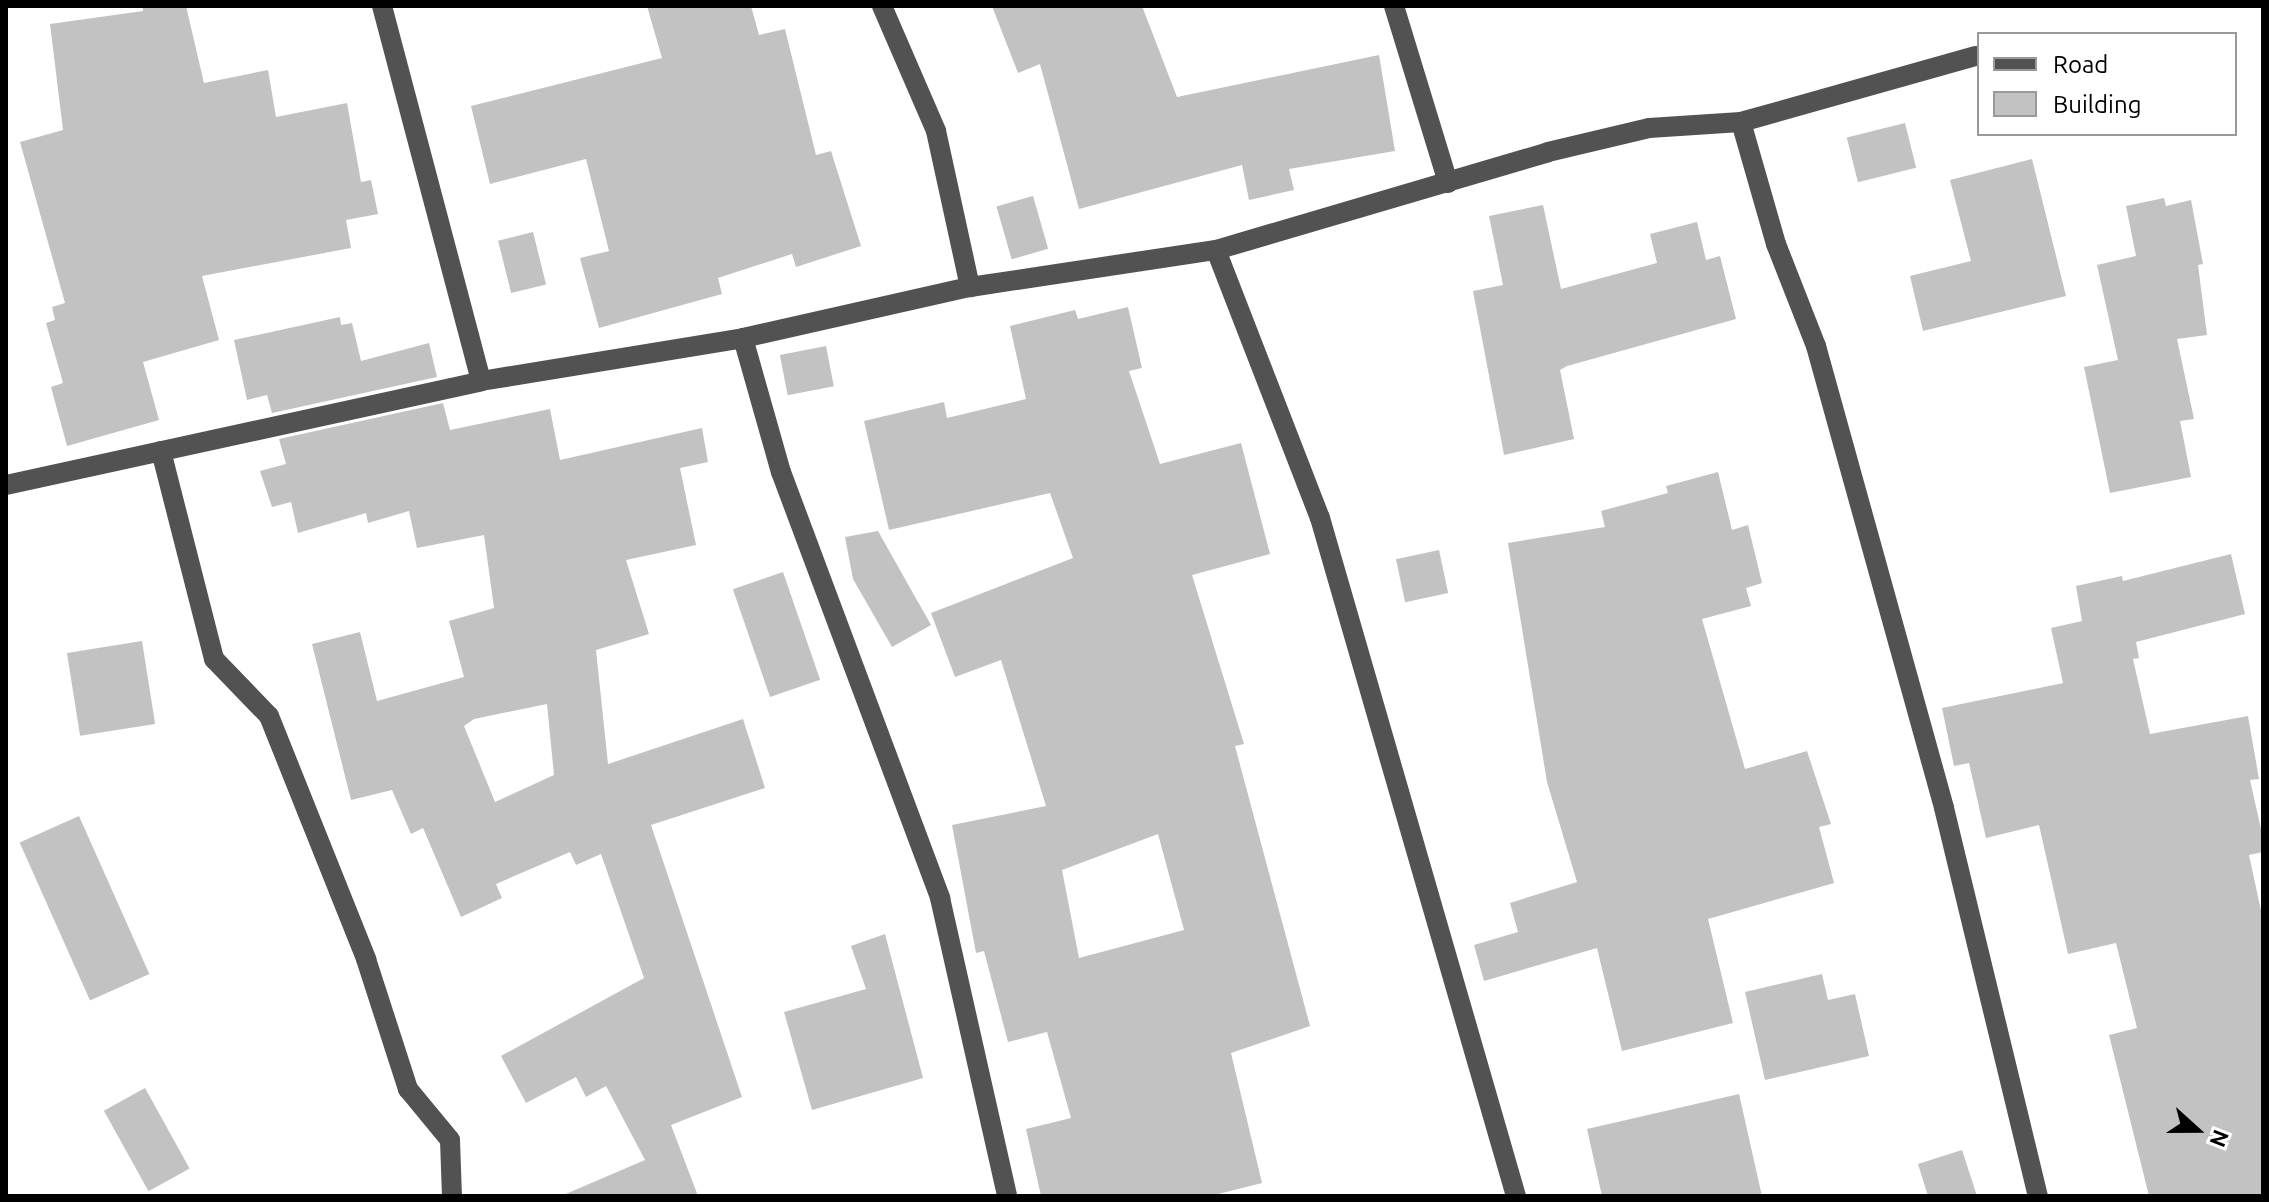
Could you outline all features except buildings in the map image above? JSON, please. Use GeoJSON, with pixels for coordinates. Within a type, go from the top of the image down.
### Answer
{"type":"FeatureCollection","features":[{"type":"Feature","properties":{"kind":"street"},"geometry":{"type":"LineString","coordinates":[[382,6],[481,381]]}},
{"type":"Feature","properties":{"kind":"street"},"geometry":{"type":"LineString","coordinates":[[882,6],[936,131],[970,287]]}},
{"type":"Feature","properties":{"kind":"street"},"geometry":{"type":"LineString","coordinates":[[1394,6],[1448,183]]}},
{"type":"Feature","properties":{"kind":"street"},"geometry":{"type":"LineString","coordinates":[[6,485],[481,381],[743,338],[970,287],[1216,250],[1649,128],[1741,122],[1976,56]]}},
{"type":"Feature","properties":{"kind":"street"},"geometry":{"type":"LineString","coordinates":[[1741,122],[1776,244],[1816,346],[1944,808],[2038,1196]]}},
{"type":"Feature","properties":{"kind":"street"},"geometry":{"type":"LineString","coordinates":[[1216,250],[1320,518],[1516,1196]]}},
{"type":"Feature","properties":{"kind":"street"},"geometry":{"type":"LineString","coordinates":[[743,338],[802,532],[940,898],[1007,1196]]}},
{"type":"Feature","properties":{"kind":"street"},"geometry":{"type":"LineString","coordinates":[[161,451],[214,659],[269,716],[366,959],[408,1089],[450,1140],[452,1196]]}}]}
